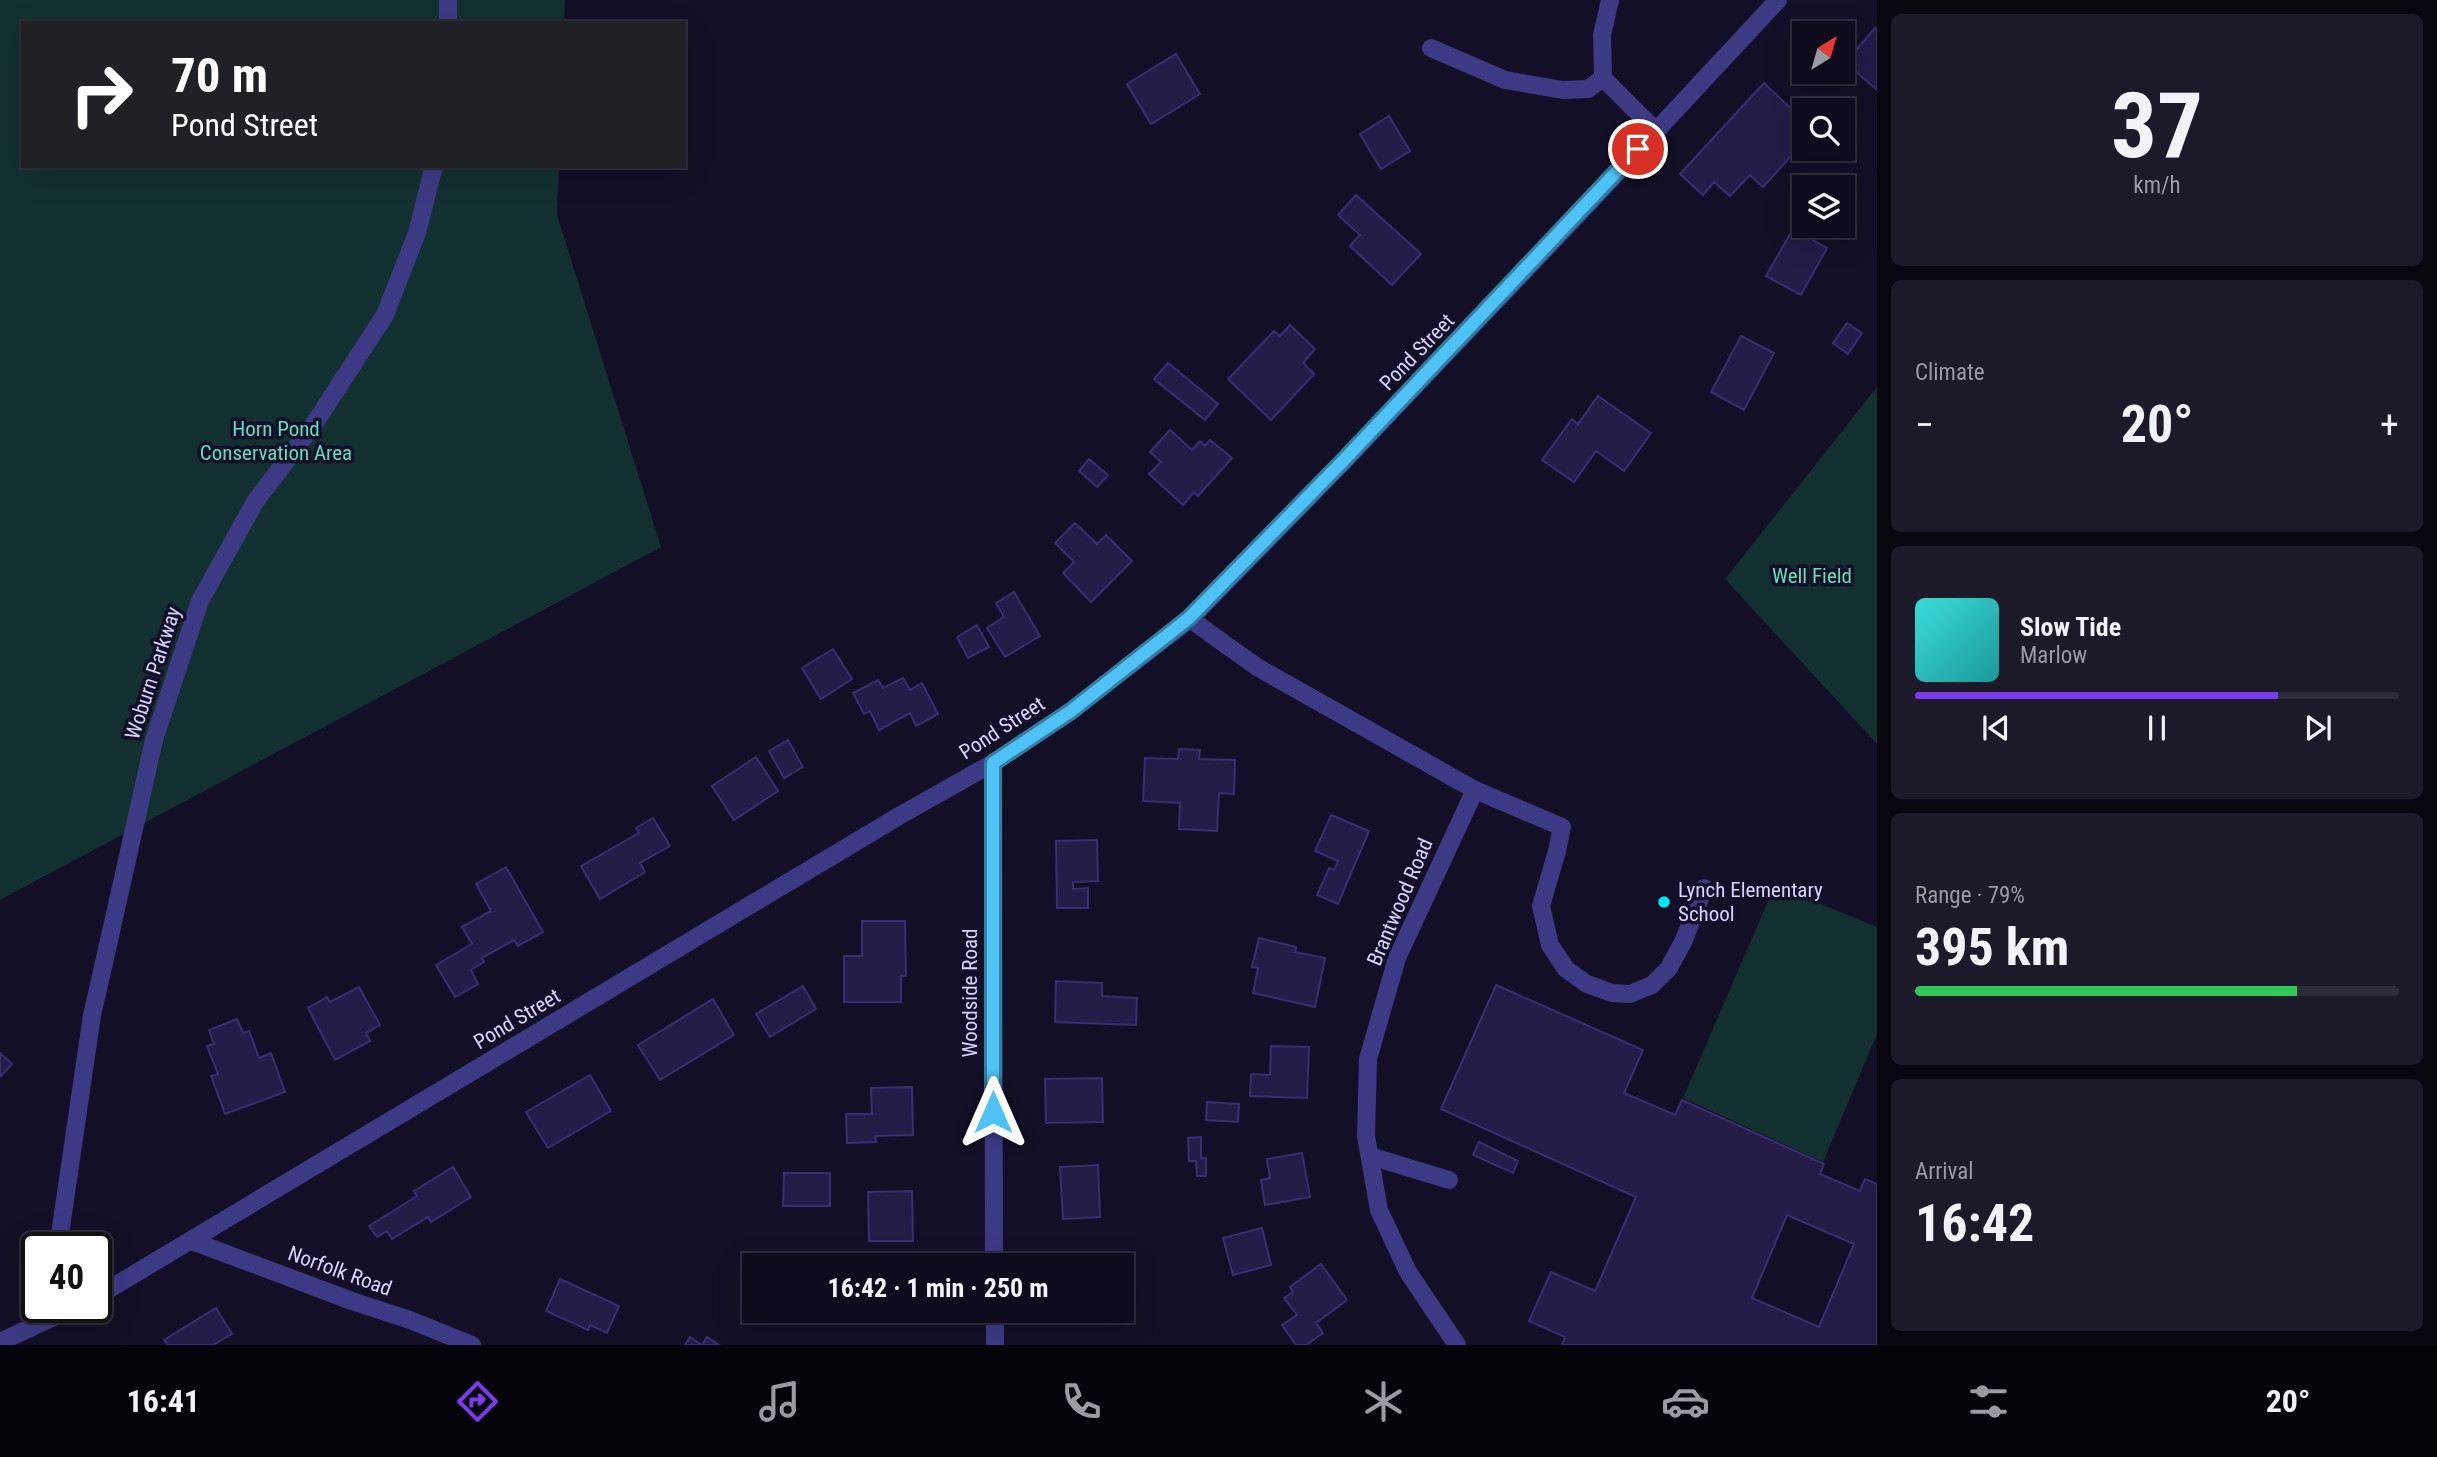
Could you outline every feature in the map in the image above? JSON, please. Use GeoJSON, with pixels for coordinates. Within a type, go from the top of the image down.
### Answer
{"type":"FeatureCollection","features":[{"type":"Feature","properties":{"kind":"street"},"geometry":{"type":"LineString","coordinates":[[448,0],[448,21]]}},
{"type":"Feature","properties":{"kind":"street"},"geometry":{"type":"LineString","coordinates":[[1610,0],[1602,35],[1603,78],[1655,130]]}},
{"type":"Feature","properties":{"kind":"street","name":"Pond Street"},"geometry":{"type":"LineString","coordinates":[[112,1288],[899,816],[993,763],[1071,711],[1189,618],[1588,204],[1777,0]]}},
{"type":"Feature","properties":{"kind":"street"},"geometry":{"type":"LineString","coordinates":[[1431,48],[1506,80],[1540,86],[1563,90],[1588,89],[1603,78]]}},
{"type":"Feature","properties":{"kind":"street","name":"Woburn Parkway"},"geometry":{"type":"LineString","coordinates":[[60,1232],[92,1015],[154,740],[200,601],[255,502],[314,425],[384,315],[417,233],[433,168]]}},
{"type":"Feature","properties":{"kind":"street"},"geometry":{"type":"LineString","coordinates":[[1189,618],[1257,667],[1475,790],[1562,827],[1558,851],[1541,906],[1550,945],[1566,969],[1587,984],[1612,993],[1630,994],[1652,985],[1669,968],[1684,940],[1704,888]]}},
{"type":"Feature","properties":{"kind":"street","name":"Woodside Road"},"geometry":{"type":"LineString","coordinates":[[993,763],[995,1253]]}},
{"type":"Feature","properties":{"kind":"street","name":"Brantwood Road"},"geometry":{"type":"LineString","coordinates":[[1457,1345],[1408,1272],[1379,1210],[1366,1136],[1368,1059],[1397,958],[1475,790]]}},
{"type":"Feature","properties":{"kind":"street"},"geometry":{"type":"LineString","coordinates":[[1370,1156],[1449,1180]]}},
{"type":"Feature","properties":{"kind":"street","name":"Norfolk Road"},"geometry":{"type":"LineString","coordinates":[[192,1241],[352,1301],[411,1320],[471,1345]]}},
{"type":"Feature","properties":{"kind":"street"},"geometry":{"type":"LineString","coordinates":[[5,1342],[43,1323]]}},
{"type":"Feature","properties":{"kind":"street"},"geometry":{"type":"LineString","coordinates":[[995,1323],[995,1345]]}},
{"type":"Feature","properties":{"kind":"green space","name":"Horn Pond Conservation Area"},"geometry":{"type":"Polygon","coordinates":[[[0,0],[565,0],[564,21],[21,21],[21,168],[559,168],[557,215],[661,547],[0,900],[0,0]]]}},
{"type":"Feature","properties":{"kind":"green space","name":"Well Field"},"geometry":{"type":"Polygon","coordinates":[[[1877,387],[1877,744],[1725,579],[1877,387]]]}},
{"type":"Feature","properties":{"kind":"green space"},"geometry":{"type":"Polygon","coordinates":[[[1775,885],[1877,927],[1877,1034],[1823,1162],[1683,1098],[1775,885]]]}},
{"type":"Feature","properties":{"kind":"building"},"geometry":{"type":"Polygon","coordinates":[[[1875,28],[1877,29],[1877,90],[1855,71],[1856,50],[1875,28]]]}},
{"type":"Feature","properties":{"kind":"building"},"geometry":{"type":"Polygon","coordinates":[[[1176,54],[1200,94],[1151,124],[1127,84],[1176,54]]]}},
{"type":"Feature","properties":{"kind":"building"},"geometry":{"type":"Polygon","coordinates":[[[1764,83],[1792,110],[1792,155],[1763,187],[1750,175],[1730,196],[1714,182],[1703,195],[1680,174],[1764,83]]]}},
{"type":"Feature","properties":{"kind":"building"},"geometry":{"type":"Polygon","coordinates":[[[1389,116],[1410,151],[1381,169],[1360,134],[1389,116]]]}},
{"type":"Feature","properties":{"kind":"building"},"geometry":{"type":"Polygon","coordinates":[[[1356,195],[1421,254],[1392,285],[1350,246],[1360,235],[1338,215],[1356,195]]]}},
{"type":"Feature","properties":{"kind":"building"},"geometry":{"type":"Polygon","coordinates":[[[1792,231],[1792,238],[1809,238],[1827,248],[1801,295],[1766,276],[1792,231]]]}},
{"type":"Feature","properties":{"kind":"building"},"geometry":{"type":"Polygon","coordinates":[[[1847,323],[1862,333],[1848,354],[1833,343],[1847,323]]]}},
{"type":"Feature","properties":{"kind":"building"},"geometry":{"type":"Polygon","coordinates":[[[1290,325],[1315,349],[1303,363],[1314,374],[1271,420],[1228,379],[1274,331],[1280,336],[1290,325]]]}},
{"type":"Feature","properties":{"kind":"building"},"geometry":{"type":"Polygon","coordinates":[[[1741,336],[1774,353],[1744,410],[1711,392],[1741,336]]]}},
{"type":"Feature","properties":{"kind":"building"},"geometry":{"type":"Polygon","coordinates":[[[1168,363],[1218,404],[1205,420],[1154,379],[1168,363]]]}},
{"type":"Feature","properties":{"kind":"building"},"geometry":{"type":"Polygon","coordinates":[[[1598,396],[1651,433],[1624,471],[1596,451],[1574,482],[1542,460],[1572,419],[1578,424],[1598,396]]]}},
{"type":"Feature","properties":{"kind":"building"},"geometry":{"type":"Polygon","coordinates":[[[1170,430],[1192,450],[1200,441],[1205,446],[1210,440],[1232,458],[1198,496],[1194,492],[1183,505],[1149,474],[1161,462],[1150,452],[1170,430]]]}},
{"type":"Feature","properties":{"kind":"building"},"geometry":{"type":"Polygon","coordinates":[[[1089,459],[1108,475],[1097,487],[1079,471],[1089,459]]]}},
{"type":"Feature","properties":{"kind":"building"},"geometry":{"type":"Polygon","coordinates":[[[1075,523],[1097,544],[1106,535],[1132,561],[1091,602],[1063,573],[1074,562],[1055,543],[1075,523]]]}},
{"type":"Feature","properties":{"kind":"building"},"geometry":{"type":"Polygon","coordinates":[[[1014,592],[1040,636],[1005,657],[987,628],[1004,617],[996,603],[1014,592]]]}},
{"type":"Feature","properties":{"kind":"building"},"geometry":{"type":"Polygon","coordinates":[[[977,625],[989,647],[968,658],[957,637],[977,625]]]}},
{"type":"Feature","properties":{"kind":"building"},"geometry":{"type":"Polygon","coordinates":[[[833,649],[852,679],[821,699],[802,668],[833,649]]]}},
{"type":"Feature","properties":{"kind":"building"},"geometry":{"type":"Polygon","coordinates":[[[903,678],[910,690],[922,683],[938,714],[916,726],[910,713],[879,730],[870,711],[864,714],[853,693],[878,680],[883,688],[903,678]]]}},
{"type":"Feature","properties":{"kind":"building"},"geometry":{"type":"Polygon","coordinates":[[[788,740],[803,767],[784,778],[769,751],[788,740]]]}},
{"type":"Feature","properties":{"kind":"building"},"geometry":{"type":"Polygon","coordinates":[[[1179,749],[1200,750],[1199,759],[1235,760],[1234,794],[1219,793],[1217,831],[1179,829],[1180,803],[1143,801],[1145,758],[1178,759],[1179,749]]]}},
{"type":"Feature","properties":{"kind":"building"},"geometry":{"type":"Polygon","coordinates":[[[756,757],[778,791],[734,820],[712,786],[756,757]]]}},
{"type":"Feature","properties":{"kind":"building"},"geometry":{"type":"Polygon","coordinates":[[[1331,815],[1369,831],[1338,904],[1317,895],[1329,868],[1334,870],[1338,861],[1315,851],[1331,815]]]}},
{"type":"Feature","properties":{"kind":"building"},"geometry":{"type":"Polygon","coordinates":[[[653,818],[670,846],[640,863],[645,872],[600,899],[581,866],[639,833],[636,828],[653,818]]]}},
{"type":"Feature","properties":{"kind":"building"},"geometry":{"type":"Polygon","coordinates":[[[1097,840],[1098,881],[1073,882],[1073,889],[1088,888],[1088,908],[1057,908],[1056,841],[1097,840]]]}},
{"type":"Feature","properties":{"kind":"building"},"geometry":{"type":"Polygon","coordinates":[[[506,867],[543,932],[518,946],[514,940],[482,958],[484,962],[471,970],[478,984],[455,997],[436,965],[472,944],[462,927],[491,911],[476,884],[506,867]]]}},
{"type":"Feature","properties":{"kind":"building"},"geometry":{"type":"Polygon","coordinates":[[[862,921],[905,921],[906,976],[901,976],[901,1002],[844,1002],[844,956],[862,956],[862,921]]]}},
{"type":"Feature","properties":{"kind":"building"},"geometry":{"type":"Polygon","coordinates":[[[1259,938],[1296,947],[1295,952],[1325,958],[1315,1007],[1253,993],[1258,968],[1252,967],[1259,938]]]}},
{"type":"Feature","properties":{"kind":"building"},"geometry":{"type":"Polygon","coordinates":[[[1056,981],[1102,983],[1102,996],[1137,998],[1136,1025],[1055,1022],[1056,981]]]}},
{"type":"Feature","properties":{"kind":"building"},"geometry":{"type":"Polygon","coordinates":[[[1496,985],[1643,1050],[1624,1093],[1675,1115],[1682,1100],[1824,1164],[1820,1174],[1860,1191],[1865,1179],[1877,1184],[1877,1345],[1562,1345],[1565,1337],[1529,1321],[1551,1272],[1595,1291],[1636,1197],[1441,1109],[1496,985]],[[1787,1215],[1752,1298],[1819,1327],[1854,1244],[1787,1215]]]}},
{"type":"Feature","properties":{"kind":"building"},"geometry":{"type":"Polygon","coordinates":[[[803,986],[816,1009],[770,1037],[756,1014],[803,986]]]}},
{"type":"Feature","properties":{"kind":"building"},"geometry":{"type":"Polygon","coordinates":[[[359,987],[380,1025],[366,1033],[370,1041],[335,1060],[308,1008],[327,997],[330,1002],[359,987]]]}},
{"type":"Feature","properties":{"kind":"building"},"geometry":{"type":"Polygon","coordinates":[[[713,999],[734,1035],[660,1080],[638,1045],[713,999]]]}},
{"type":"Feature","properties":{"kind":"building"},"geometry":{"type":"Polygon","coordinates":[[[237,1019],[243,1033],[249,1031],[259,1058],[271,1053],[285,1092],[225,1114],[211,1076],[218,1074],[207,1046],[214,1044],[209,1030],[237,1019]]]}},
{"type":"Feature","properties":{"kind":"building"},"geometry":{"type":"Polygon","coordinates":[[[1271,1046],[1309,1047],[1307,1098],[1250,1096],[1251,1074],[1270,1075],[1271,1046]]]}},
{"type":"Feature","properties":{"kind":"building"},"geometry":{"type":"Polygon","coordinates":[[[0,1053],[12,1064],[1,1076],[0,1075],[0,1053]]]}},
{"type":"Feature","properties":{"kind":"building"},"geometry":{"type":"Polygon","coordinates":[[[590,1075],[611,1111],[548,1148],[526,1112],[590,1075]]]}},
{"type":"Feature","properties":{"kind":"building"},"geometry":{"type":"Polygon","coordinates":[[[1102,1078],[1103,1122],[1046,1123],[1045,1079],[1102,1078]]]}},
{"type":"Feature","properties":{"kind":"building"},"geometry":{"type":"Polygon","coordinates":[[[912,1087],[913,1135],[875,1136],[876,1142],[847,1143],[846,1114],[872,1114],[871,1088],[912,1087]]]}},
{"type":"Feature","properties":{"kind":"building"},"geometry":{"type":"Polygon","coordinates":[[[1207,1102],[1239,1104],[1238,1122],[1206,1120],[1207,1102]]]}},
{"type":"Feature","properties":{"kind":"building"},"geometry":{"type":"Polygon","coordinates":[[[1201,1137],[1201,1158],[1206,1158],[1206,1176],[1197,1176],[1196,1161],[1189,1161],[1188,1138],[1201,1137]]]}},
{"type":"Feature","properties":{"kind":"building"},"geometry":{"type":"Polygon","coordinates":[[[1479,1142],[1518,1161],[1513,1173],[1473,1155],[1479,1142]]]}},
{"type":"Feature","properties":{"kind":"building"},"geometry":{"type":"Polygon","coordinates":[[[1302,1153],[1310,1197],[1265,1205],[1261,1180],[1270,1178],[1267,1159],[1302,1153]]]}},
{"type":"Feature","properties":{"kind":"building"},"geometry":{"type":"Polygon","coordinates":[[[1098,1165],[1100,1217],[1063,1219],[1060,1167],[1098,1165]]]}},
{"type":"Feature","properties":{"kind":"building"},"geometry":{"type":"Polygon","coordinates":[[[453,1167],[471,1197],[431,1222],[428,1217],[392,1239],[387,1231],[377,1237],[369,1226],[417,1196],[414,1191],[453,1167]]]}},
{"type":"Feature","properties":{"kind":"building"},"geometry":{"type":"Polygon","coordinates":[[[784,1173],[830,1173],[830,1206],[783,1206],[784,1173]]]}},
{"type":"Feature","properties":{"kind":"building"},"geometry":{"type":"Polygon","coordinates":[[[912,1191],[913,1241],[869,1241],[868,1192],[912,1191]]]}},
{"type":"Feature","properties":{"kind":"building"},"geometry":{"type":"Polygon","coordinates":[[[1262,1228],[1271,1265],[1233,1275],[1223,1238],[1262,1228]]]}},
{"type":"Feature","properties":{"kind":"building"},"geometry":{"type":"Polygon","coordinates":[[[1321,1264],[1347,1300],[1316,1323],[1323,1333],[1306,1345],[1296,1345],[1282,1325],[1297,1315],[1284,1298],[1293,1292],[1290,1287],[1321,1264]]]}},
{"type":"Feature","properties":{"kind":"building"},"geometry":{"type":"Polygon","coordinates":[[[560,1279],[619,1306],[607,1333],[590,1325],[588,1330],[546,1311],[560,1279]]]}},
{"type":"Feature","properties":{"kind":"building"},"geometry":{"type":"Polygon","coordinates":[[[216,1308],[232,1334],[213,1345],[168,1345],[164,1340],[216,1308]]]}},
{"type":"Feature","properties":{"kind":"building"},"geometry":{"type":"Polygon","coordinates":[[[690,1337],[702,1345],[685,1345],[690,1337]]]}},
{"type":"Feature","properties":{"kind":"building"},"geometry":{"type":"Polygon","coordinates":[[[707,1337],[719,1345],[702,1345],[707,1337]]]}},
{"type":"Feature","properties":{"kind":"place","name":"Lynch Elementary School"},"geometry":{"type":"Point","coordinates":[1664,902]}},
{"type":"Feature","properties":{"kind":"route"},"geometry":{"type":"LineString","coordinates":[[993,1112],[993,763],[1071,711],[1189,618],[1343,461],[1638,149]]}}]}
